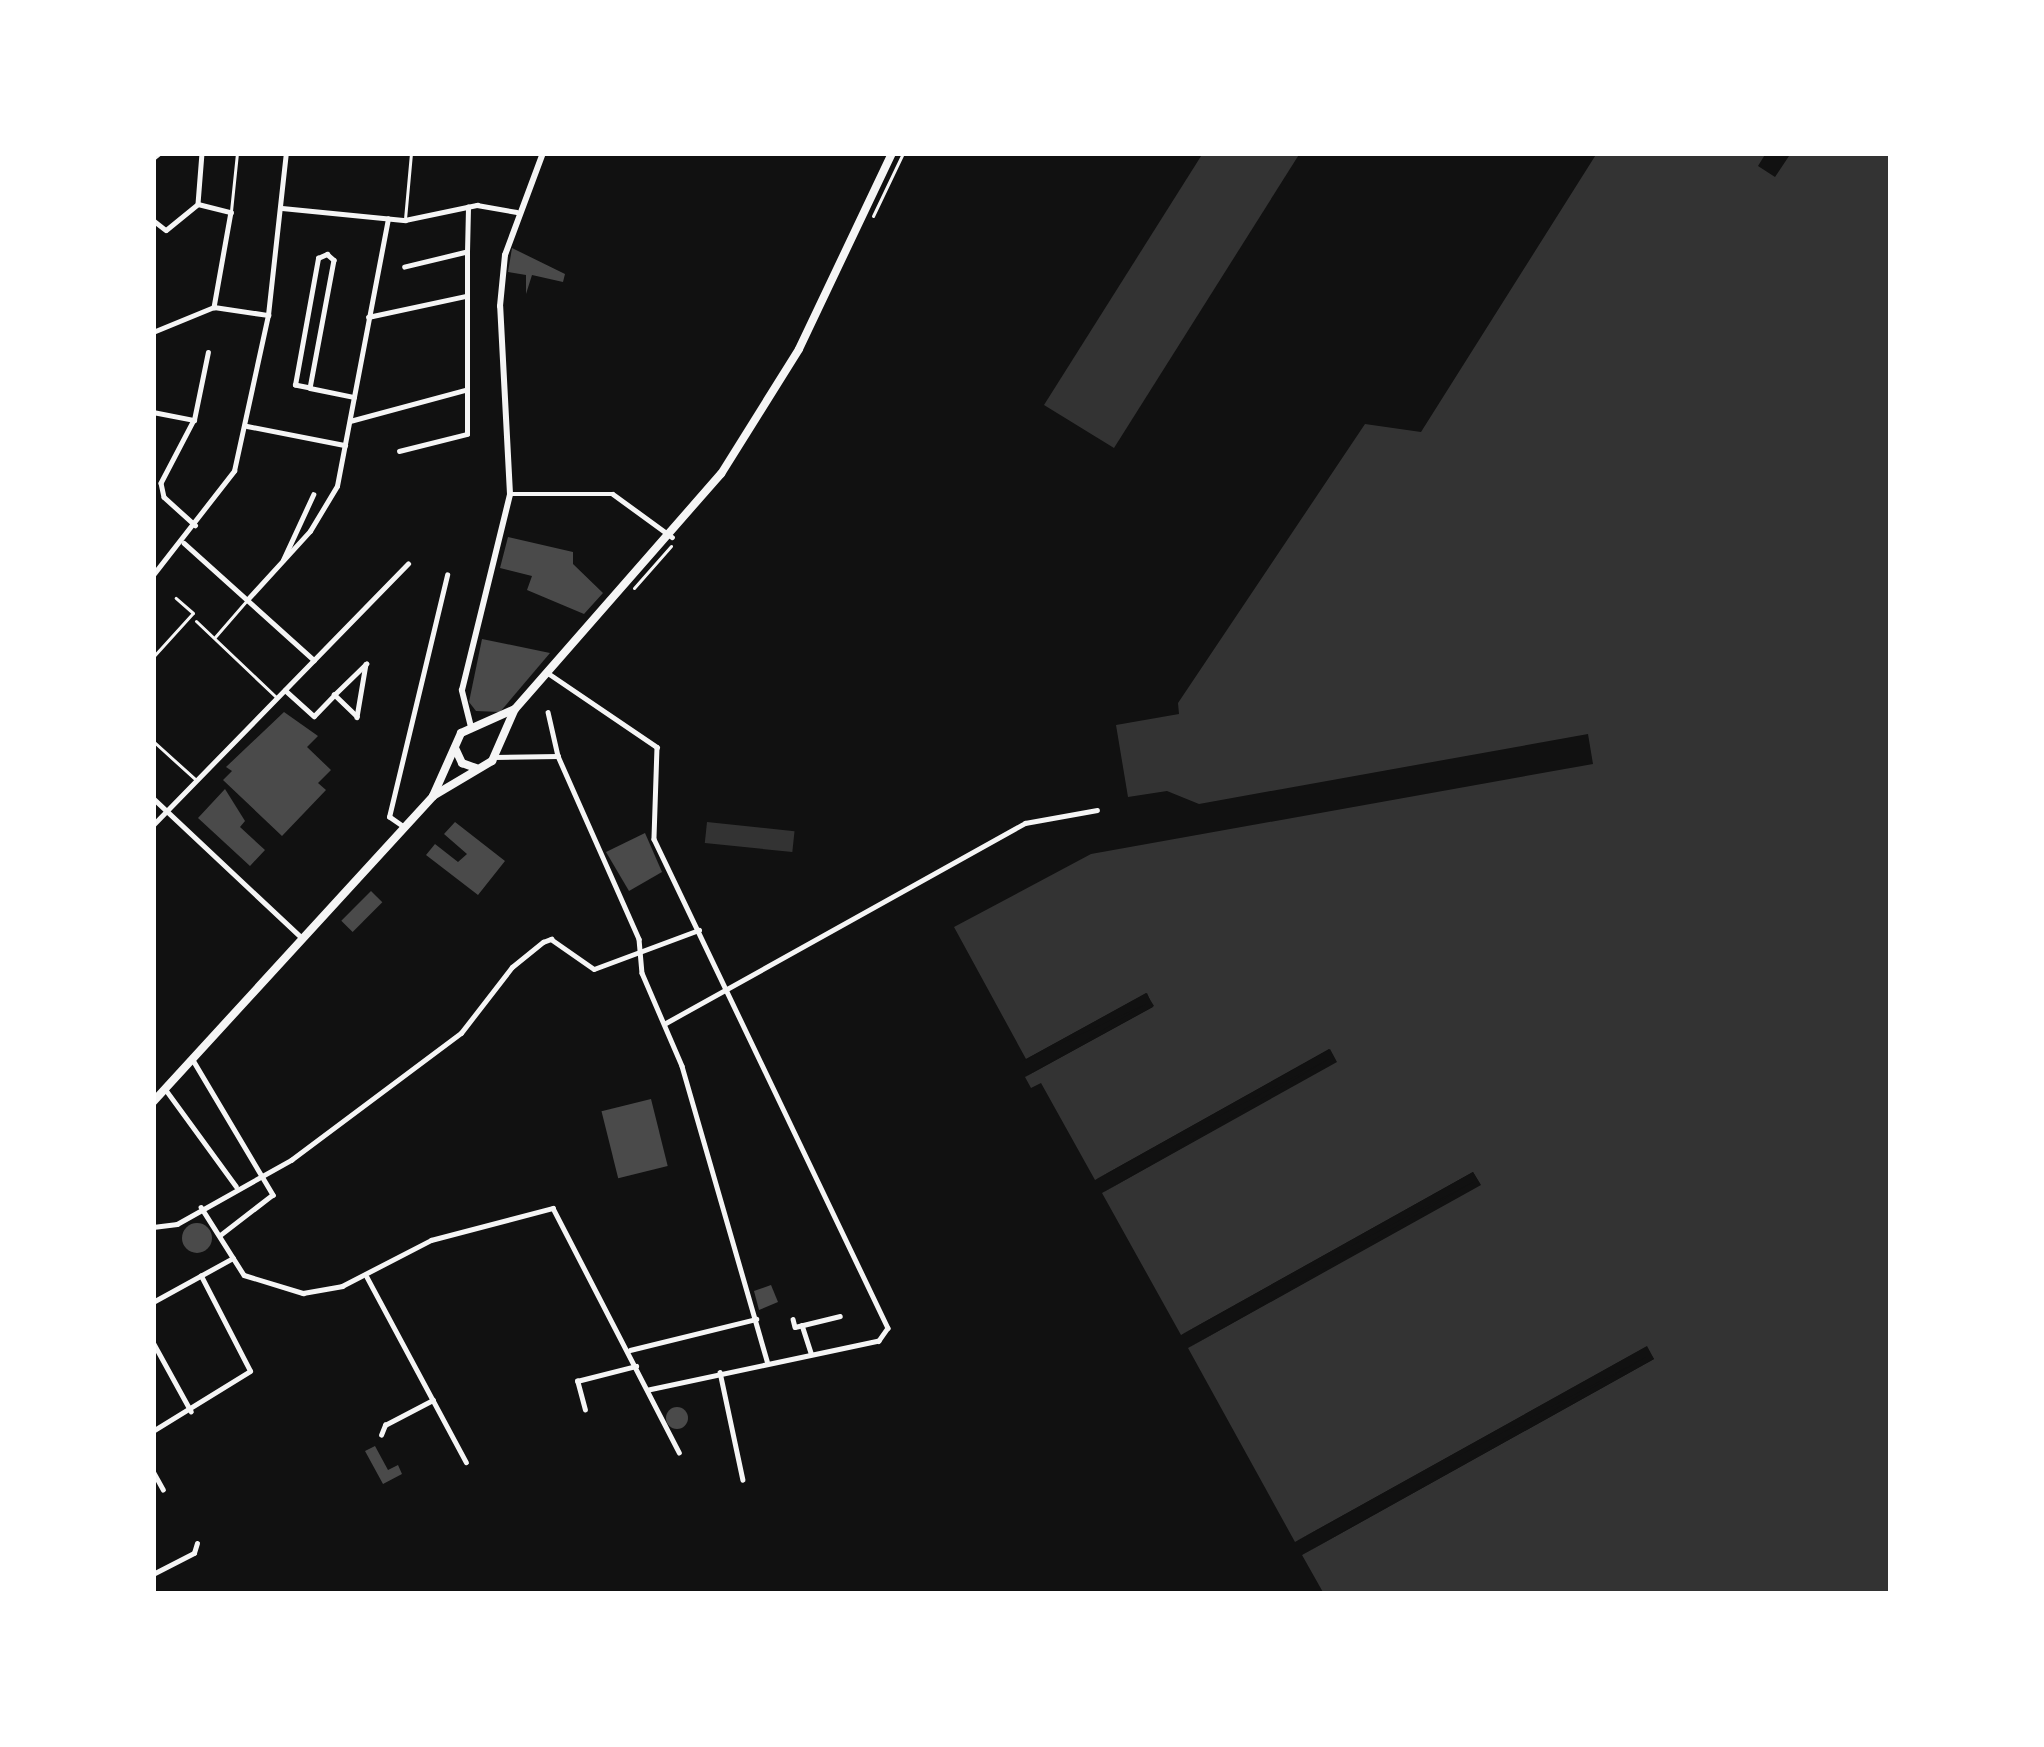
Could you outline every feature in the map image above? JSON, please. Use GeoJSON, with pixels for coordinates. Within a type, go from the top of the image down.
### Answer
{"type":"FeatureCollection","features":[{"type":"Feature","properties":{"kind":"main road"},"geometry":{"type":"LineString","coordinates":[[153,1106],[434,796],[495,754],[515,709],[672,536],[787,369],[892,153]]}},
{"type":"Feature","properties":{"kind":"main road"},"geometry":{"type":"LineString","coordinates":[[434,796],[455,742],[474,727],[515,709]]}},
{"type":"Feature","properties":{"kind":"main road"},"geometry":{"type":"LineString","coordinates":[[474,727],[491,734],[495,754]]}},
{"type":"Feature","properties":{"kind":"main road"},"geometry":{"type":"LineString","coordinates":[[455,742],[462,764],[477,769]]}},
{"type":"Feature","properties":{"kind":"street"},"geometry":{"type":"LineString","coordinates":[[153,220],[166,230],[198,204],[202,153]]}},
{"type":"Feature","properties":{"kind":"street"},"geometry":{"type":"LineString","coordinates":[[154,573],[183,542],[234,471],[268,315],[286,153]]}},
{"type":"Feature","properties":{"kind":"street"},"geometry":{"type":"LineString","coordinates":[[474,727],[462,690],[510,494],[500,306],[516,212],[543,153]]}},
{"type":"Feature","properties":{"kind":"street"},"geometry":{"type":"LineString","coordinates":[[198,204],[231,212],[214,307]]}},
{"type":"Feature","properties":{"kind":"street"},"geometry":{"type":"LineString","coordinates":[[282,208],[404,220],[468,207],[516,212]]}},
{"type":"Feature","properties":{"kind":"street"},"geometry":{"type":"LineString","coordinates":[[398,452],[466,434],[468,207]]}},
{"type":"Feature","properties":{"kind":"street"},"geometry":{"type":"LineString","coordinates":[[247,600],[282,562],[338,486],[388,219]]}},
{"type":"Feature","properties":{"kind":"street"},"geometry":{"type":"LineString","coordinates":[[405,267],[467,252]]}},
{"type":"Feature","properties":{"kind":"street"},"geometry":{"type":"LineString","coordinates":[[310,388],[334,260],[327,254],[318,258],[295,385],[354,397]]}},
{"type":"Feature","properties":{"kind":"street"},"geometry":{"type":"LineString","coordinates":[[368,317],[466,296]]}},
{"type":"Feature","properties":{"kind":"street"},"geometry":{"type":"LineString","coordinates":[[153,332],[214,307],[268,315]]}},
{"type":"Feature","properties":{"kind":"street"},"geometry":{"type":"LineString","coordinates":[[195,525],[164,497],[161,483],[194,420],[208,352]]}},
{"type":"Feature","properties":{"kind":"street"},"geometry":{"type":"LineString","coordinates":[[350,421],[465,390]]}},
{"type":"Feature","properties":{"kind":"street"},"geometry":{"type":"LineString","coordinates":[[153,412],[194,420]]}},
{"type":"Feature","properties":{"kind":"street"},"geometry":{"type":"LineString","coordinates":[[247,426],[345,445]]}},
{"type":"Feature","properties":{"kind":"street"},"geometry":{"type":"LineString","coordinates":[[510,494],[614,494],[672,536]]}},
{"type":"Feature","properties":{"kind":"street"},"geometry":{"type":"LineString","coordinates":[[282,562],[313,495]]}},
{"type":"Feature","properties":{"kind":"street"},"geometry":{"type":"LineString","coordinates":[[183,542],[314,660]]}},
{"type":"Feature","properties":{"kind":"street"},"geometry":{"type":"LineString","coordinates":[[153,825],[407,564]]}},
{"type":"Feature","properties":{"kind":"street"},"geometry":{"type":"LineString","coordinates":[[405,828],[388,817],[447,575]]}},
{"type":"Feature","properties":{"kind":"street"},"geometry":{"type":"LineString","coordinates":[[285,690],[314,716],[334,695],[366,664],[356,717],[334,695]]}},
{"type":"Feature","properties":{"kind":"street"},"geometry":{"type":"LineString","coordinates":[[548,673],[649,735],[660,765],[654,839],[887,1335],[649,1390]]}},
{"type":"Feature","properties":{"kind":"street"},"geometry":{"type":"LineString","coordinates":[[548,712],[558,755],[640,952],[767,1360]]}},
{"type":"Feature","properties":{"kind":"street"},"geometry":{"type":"LineString","coordinates":[[495,754],[558,755]]}},
{"type":"Feature","properties":{"kind":"street"},"geometry":{"type":"LineString","coordinates":[[153,798],[304,939]]}},
{"type":"Feature","properties":{"kind":"street"},"geometry":{"type":"LineString","coordinates":[[662,1024],[728,995],[1025,823],[1097,810]]}},
{"type":"Feature","properties":{"kind":"street"},"geometry":{"type":"LineString","coordinates":[[153,1227],[177,1224],[261,1171],[291,1160],[461,1033],[512,967],[543,942],[551,939],[594,970],[699,930]]}},
{"type":"Feature","properties":{"kind":"street"},"geometry":{"type":"LineString","coordinates":[[193,1060],[273,1195],[220,1236]]}},
{"type":"Feature","properties":{"kind":"street"},"geometry":{"type":"LineString","coordinates":[[166,1090],[236,1186]]}},
{"type":"Feature","properties":{"kind":"street"},"geometry":{"type":"LineString","coordinates":[[201,1207],[233,1258],[256,1282],[303,1293],[366,1275],[431,1240],[553,1208],[679,1453]]}},
{"type":"Feature","properties":{"kind":"street"},"geometry":{"type":"LineString","coordinates":[[153,1302],[233,1258]]}},
{"type":"Feature","properties":{"kind":"street"},"geometry":{"type":"LineString","coordinates":[[366,1275],[466,1462]]}},
{"type":"Feature","properties":{"kind":"street"},"geometry":{"type":"LineString","coordinates":[[153,1431],[250,1371],[201,1276]]}},
{"type":"Feature","properties":{"kind":"street"},"geometry":{"type":"LineString","coordinates":[[802,1325],[841,1316]]}},
{"type":"Feature","properties":{"kind":"street"},"geometry":{"type":"LineString","coordinates":[[793,1318],[802,1325],[811,1353]]}},
{"type":"Feature","properties":{"kind":"street"},"geometry":{"type":"LineString","coordinates":[[629,1350],[755,1319]]}},
{"type":"Feature","properties":{"kind":"street"},"geometry":{"type":"LineString","coordinates":[[153,1342],[190,1411]]}},
{"type":"Feature","properties":{"kind":"street"},"geometry":{"type":"LineString","coordinates":[[585,1410],[577,1381],[637,1366]]}},
{"type":"Feature","properties":{"kind":"street"},"geometry":{"type":"LineString","coordinates":[[720,1372],[743,1480]]}},
{"type":"Feature","properties":{"kind":"street"},"geometry":{"type":"LineString","coordinates":[[381,1435],[385,1425],[433,1400]]}},
{"type":"Feature","properties":{"kind":"street"},"geometry":{"type":"LineString","coordinates":[[153,1471],[163,1490]]}},
{"type":"Feature","properties":{"kind":"street"},"geometry":{"type":"LineString","coordinates":[[153,1574],[194,1553],[197,1543]]}},
{"type":"Feature","properties":{"kind":"lane"},"geometry":{"type":"LineString","coordinates":[[231,212],[237,153]]}},
{"type":"Feature","properties":{"kind":"lane"},"geometry":{"type":"LineString","coordinates":[[404,220],[412,153]]}},
{"type":"Feature","properties":{"kind":"lane"},"geometry":{"type":"LineString","coordinates":[[153,657],[193,613],[176,598]]}},
{"type":"Feature","properties":{"kind":"lane"},"geometry":{"type":"LineString","coordinates":[[214,638],[247,600]]}},
{"type":"Feature","properties":{"kind":"lane"},"geometry":{"type":"LineString","coordinates":[[196,621],[277,698]]}},
{"type":"Feature","properties":{"kind":"lane"},"geometry":{"type":"LineString","coordinates":[[153,741],[197,781]]}},
{"type":"Feature","properties":{"kind":"shaded area"},"geometry":{"type":"Polygon","coordinates":[[[1203,153],[1300,153],[1114,448],[1044,405],[1203,153]]]}},
{"type":"Feature","properties":{"kind":"shaded area"},"geometry":{"type":"Polygon","coordinates":[[[1597,153],[1766,153],[1758,166],[1775,177],[1791,153],[1891,153],[1891,1594],[1324,1594],[1302,1555],[1654,1359],[1646,1347],[1295,1542],[1188,1348],[1480,1184],[1473,1172],[1181,1335],[1102,1193],[1336,1061],[1329,1049],[1095,1180],[1041,1083],[1031,1088],[1025,1077],[1153,1007],[1147,993],[1026,1059],[954,927],[1091,854],[1593,764],[1588,734],[1199,804],[1167,791],[1128,797],[1116,725],[1179,714],[1178,703],[1365,424],[1421,432],[1597,153]]]}},
{"type":"Feature","properties":{"kind":"shaded area"},"geometry":{"type":"Polygon","coordinates":[[[707,822],[795,831],[792,852],[705,843],[707,822]]]}},
{"type":"Feature","properties":{"kind":"pier"},"geometry":{"type":"Polygon","coordinates":[[[1146,993],[1154,1006],[1025,1077],[1146,1004],[1021,1062],[1146,993]]]}},
{"type":"Feature","properties":{"kind":"pier"},"geometry":{"type":"Polygon","coordinates":[[[1330,1049],[1337,1062],[1102,1193],[1329,1059],[1095,1180],[1330,1049]]]}},
{"type":"Feature","properties":{"kind":"pier"},"geometry":{"type":"Polygon","coordinates":[[[1473,1172],[1481,1185],[1188,1348],[1473,1182],[1181,1335],[1473,1172]]]}},
{"type":"Feature","properties":{"kind":"pier"},"geometry":{"type":"Polygon","coordinates":[[[1647,1346],[1654,1359],[1302,1555],[1646,1357],[1295,1542],[1647,1346]]]}},
{"type":"Feature","properties":{"kind":"building"},"geometry":{"type":"Polygon","coordinates":[[[512,248],[565,274],[563,282],[532,275],[526,294],[526,275],[508,272],[512,248]]]}},
{"type":"Feature","properties":{"kind":"building"},"geometry":{"type":"Polygon","coordinates":[[[508,537],[573,552],[573,564],[603,593],[584,614],[527,590],[532,576],[500,568],[508,537]]]}},
{"type":"Feature","properties":{"kind":"building"},"geometry":{"type":"Polygon","coordinates":[[[482,639],[550,653],[500,712],[476,711],[469,702],[482,639]]]}},
{"type":"Feature","properties":{"kind":"building"},"geometry":{"type":"Polygon","coordinates":[[[284,712],[318,736],[307,747],[331,770],[318,783],[326,790],[282,836],[223,780],[232,771],[226,767],[284,712]]]}},
{"type":"Feature","properties":{"kind":"building"},"geometry":{"type":"Polygon","coordinates":[[[225,789],[245,821],[240,827],[265,850],[250,866],[198,818],[225,789]]]}},
{"type":"Feature","properties":{"kind":"building"},"geometry":{"type":"Polygon","coordinates":[[[455,822],[505,861],[478,895],[426,855],[435,844],[458,862],[467,854],[444,834],[455,822]]]}},
{"type":"Feature","properties":{"kind":"building"},"geometry":{"type":"Polygon","coordinates":[[[645,833],[662,872],[629,891],[606,852],[645,833]]]}},
{"type":"Feature","properties":{"kind":"building"},"geometry":{"type":"Polygon","coordinates":[[[371,891],[382,902],[353,932],[341,921],[371,891]]]}},
{"type":"Feature","properties":{"kind":"building"},"geometry":{"type":"Polygon","coordinates":[[[651,1099],[668,1166],[618,1178],[602,1111],[651,1099]]]}},
{"type":"Feature","properties":{"kind":"building"},"geometry":{"type":"Polygon","coordinates":[[[197,1223],[208,1227],[212,1238],[208,1249],[197,1253],[186,1249],[182,1238],[186,1227],[197,1223]]]}},
{"type":"Feature","properties":{"kind":"building"},"geometry":{"type":"Polygon","coordinates":[[[771,1285],[778,1302],[759,1310],[754,1291],[771,1285]]]}},
{"type":"Feature","properties":{"kind":"building"},"geometry":{"type":"Polygon","coordinates":[[[677,1407],[688,1418],[677,1429],[666,1418],[677,1407]]]}},
{"type":"Feature","properties":{"kind":"building"},"geometry":{"type":"Polygon","coordinates":[[[375,1446],[388,1470],[398,1465],[402,1474],[383,1484],[365,1451],[375,1446]]]}}]}
